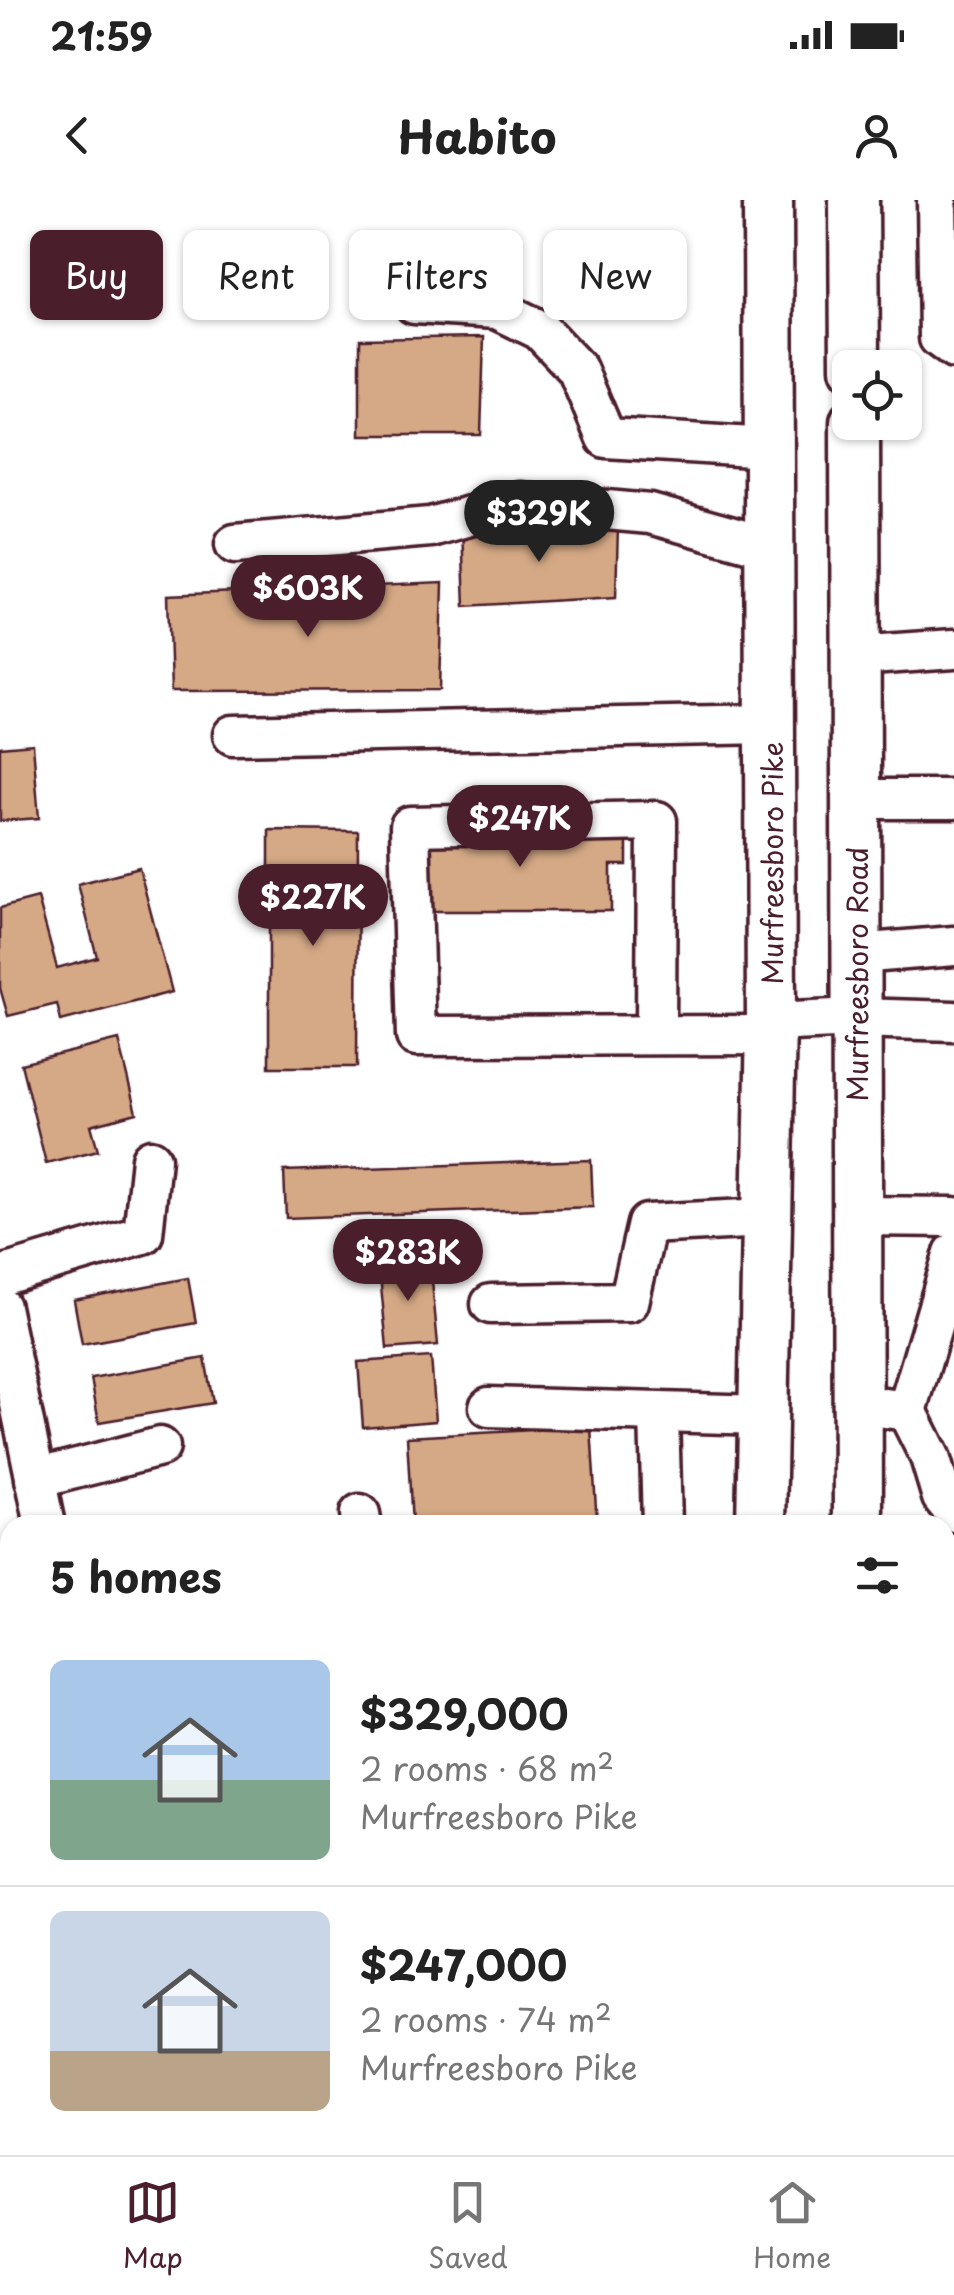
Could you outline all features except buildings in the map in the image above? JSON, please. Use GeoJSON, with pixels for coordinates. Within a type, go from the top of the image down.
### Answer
{"type":"FeatureCollection","features":[{"type":"Feature","properties":{"kind":"main road","name":"Murfreesboro Pike"},"geometry":{"type":"LineString","coordinates":[[761,1515],[771,1028],[768,200]]}},
{"type":"Feature","properties":{"kind":"main road"},"geometry":{"type":"LineString","coordinates":[[854,200],[855,350]]}},
{"type":"Feature","properties":{"kind":"main road","name":"Murfreesboro Road"},"geometry":{"type":"LineString","coordinates":[[855,440],[858,1515]]}},
{"type":"Feature","properties":{"kind":"street"},"geometry":{"type":"LineString","coordinates":[[937,200],[939,338],[954,349]]}},
{"type":"Feature","properties":{"kind":"street"},"geometry":{"type":"LineString","coordinates":[[519,320],[540,330],[577,369],[606,438],[769,448]]}},
{"type":"Feature","properties":{"kind":"street"},"geometry":{"type":"LineString","coordinates":[[235,544],[430,527],[519,502],[650,514],[770,547]]}},
{"type":"Feature","properties":{"kind":"street"},"geometry":{"type":"LineString","coordinates":[[856,656],[954,649]]}},
{"type":"Feature","properties":{"kind":"street"},"geometry":{"type":"LineString","coordinates":[[234,736],[770,724]]}},
{"type":"Feature","properties":{"kind":"street"},"geometry":{"type":"LineString","coordinates":[[856,799],[954,799]]}},
{"type":"Feature","properties":{"kind":"street"},"geometry":{"type":"LineString","coordinates":[[656,1035],[657,821],[410,826],[416,1036],[656,1035],[856,1018],[954,1021]]}},
{"type":"Feature","properties":{"kind":"street"},"geometry":{"type":"LineString","coordinates":[[856,954],[954,946]]}},
{"type":"Feature","properties":{"kind":"street"},"geometry":{"type":"LineString","coordinates":[[0,1276],[144,1234],[150,1158]]}},
{"type":"Feature","properties":{"kind":"street"},"geometry":{"type":"LineString","coordinates":[[857,1216],[954,1217]]}},
{"type":"Feature","properties":{"kind":"street"},"geometry":{"type":"LineString","coordinates":[[492,1304],[629,1302],[648,1224],[767,1218]]}},
{"type":"Feature","properties":{"kind":"street"},"geometry":{"type":"LineString","coordinates":[[954,1253],[907,1411],[930,1457],[942,1496],[954,1512]]}},
{"type":"Feature","properties":{"kind":"street"},"geometry":{"type":"LineString","coordinates":[[0,1307],[42,1515]]}},
{"type":"Feature","properties":{"kind":"street"},"geometry":{"type":"LineString","coordinates":[[858,1404],[907,1411]]}},
{"type":"Feature","properties":{"kind":"street"},"geometry":{"type":"LineString","coordinates":[[489,1407],[763,1415]]}},
{"type":"Feature","properties":{"kind":"street"},"geometry":{"type":"LineString","coordinates":[[660,1412],[662,1515]]}},
{"type":"Feature","properties":{"kind":"street"},"geometry":{"type":"LineString","coordinates":[[35,1479],[160,1447]]}}]}
